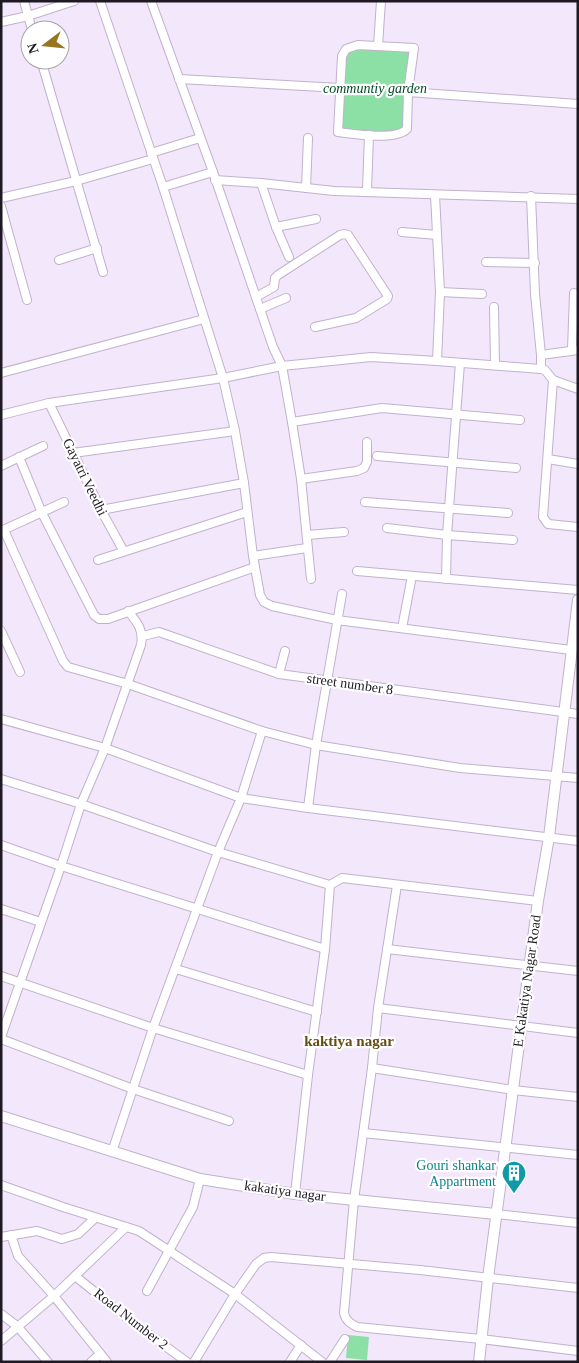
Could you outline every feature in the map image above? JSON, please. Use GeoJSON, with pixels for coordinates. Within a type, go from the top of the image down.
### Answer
{"type":"FeatureCollection","features":[{"type":"Feature","properties":{"kind":"street"},"geometry":{"type":"LineString","coordinates":[[24,1],[29,20]]}},
{"type":"Feature","properties":{"kind":"street"},"geometry":{"type":"LineString","coordinates":[[1,22],[28,16],[74,1]]}},
{"type":"Feature","properties":{"kind":"street"},"geometry":{"type":"LineString","coordinates":[[100,1],[163,187],[223,378],[235,430],[244,483],[254,567],[260,595],[264,602],[272,606],[337,620],[571,650]]}},
{"type":"Feature","properties":{"kind":"street"},"geometry":{"type":"LineString","coordinates":[[151,1],[213,172],[273,347],[282,366],[301,479],[311,579]]}},
{"type":"Feature","properties":{"kind":"street"},"geometry":{"type":"LineString","coordinates":[[378,46],[381,1]]}},
{"type":"Feature","properties":{"kind":"street"},"geometry":{"type":"LineString","coordinates":[[358,45],[378,46],[414,48],[408,92],[407,129],[397,135],[338,132],[342,56],[346,49],[358,45]]}},
{"type":"Feature","properties":{"kind":"street"},"geometry":{"type":"LineString","coordinates":[[44,70],[104,272]]}},
{"type":"Feature","properties":{"kind":"street"},"geometry":{"type":"LineString","coordinates":[[178,79],[340,88]]}},
{"type":"Feature","properties":{"kind":"street"},"geometry":{"type":"LineString","coordinates":[[408,92],[578,104]]}},
{"type":"Feature","properties":{"kind":"street"},"geometry":{"type":"LineString","coordinates":[[367,191],[369,135]]}},
{"type":"Feature","properties":{"kind":"street"},"geometry":{"type":"LineString","coordinates":[[1,198],[76,181],[200,138]]}},
{"type":"Feature","properties":{"kind":"street"},"geometry":{"type":"LineString","coordinates":[[306,188],[308,138]]}},
{"type":"Feature","properties":{"kind":"street"},"geometry":{"type":"LineString","coordinates":[[163,187],[213,172]]}},
{"type":"Feature","properties":{"kind":"street"},"geometry":{"type":"LineString","coordinates":[[215,180],[334,191],[578,199]]}},
{"type":"Feature","properties":{"kind":"street"},"geometry":{"type":"LineString","coordinates":[[261,183],[276,228],[289,257]]}},
{"type":"Feature","properties":{"kind":"street"},"geometry":{"type":"LineString","coordinates":[[435,195],[440,292],[437,361]]}},
{"type":"Feature","properties":{"kind":"street"},"geometry":{"type":"LineString","coordinates":[[531,196],[535,294],[541,370]]}},
{"type":"Feature","properties":{"kind":"street"},"geometry":{"type":"LineString","coordinates":[[1,206],[28,300]]}},
{"type":"Feature","properties":{"kind":"street"},"geometry":{"type":"LineString","coordinates":[[276,228],[316,219]]}},
{"type":"Feature","properties":{"kind":"street"},"geometry":{"type":"LineString","coordinates":[[402,232],[437,235]]}},
{"type":"Feature","properties":{"kind":"street"},"geometry":{"type":"LineString","coordinates":[[256,297],[274,287],[275,278],[278,275],[340,235],[348,234],[388,296],[387,299],[356,318],[315,327]]}},
{"type":"Feature","properties":{"kind":"street"},"geometry":{"type":"LineString","coordinates":[[59,260],[97,248]]}},
{"type":"Feature","properties":{"kind":"street"},"geometry":{"type":"LineString","coordinates":[[486,262],[535,263]]}},
{"type":"Feature","properties":{"kind":"street"},"geometry":{"type":"LineString","coordinates":[[440,292],[482,294]]}},
{"type":"Feature","properties":{"kind":"street"},"geometry":{"type":"LineString","coordinates":[[541,355],[575,350],[574,293]]}},
{"type":"Feature","properties":{"kind":"street"},"geometry":{"type":"LineString","coordinates":[[260,309],[286,298]]}},
{"type":"Feature","properties":{"kind":"street"},"geometry":{"type":"LineString","coordinates":[[494,307],[494,365]]}},
{"type":"Feature","properties":{"kind":"street"},"geometry":{"type":"LineString","coordinates":[[1,372],[204,319]]}},
{"type":"Feature","properties":{"kind":"street"},"geometry":{"type":"LineString","coordinates":[[1,415],[50,403],[223,378],[282,366],[371,357],[541,370],[547,372],[552,380],[543,517],[548,524],[578,528]]}},
{"type":"Feature","properties":{"kind":"street"},"geometry":{"type":"LineString","coordinates":[[446,580],[447,535],[460,363]]}},
{"type":"Feature","properties":{"kind":"street"},"geometry":{"type":"LineString","coordinates":[[552,380],[578,389]]}},
{"type":"Feature","properties":{"kind":"street","name":"Gayatri Veedhi"},"geometry":{"type":"LineString","coordinates":[[50,403],[100,510],[124,550]]}},
{"type":"Feature","properties":{"kind":"street"},"geometry":{"type":"LineString","coordinates":[[292,422],[382,408],[520,420]]}},
{"type":"Feature","properties":{"kind":"street"},"geometry":{"type":"LineString","coordinates":[[73,453],[235,430]]}},
{"type":"Feature","properties":{"kind":"street"},"geometry":{"type":"LineString","coordinates":[[301,479],[357,472],[364,468],[367,462],[367,442]]}},
{"type":"Feature","properties":{"kind":"street"},"geometry":{"type":"LineString","coordinates":[[1,466],[43,446]]}},
{"type":"Feature","properties":{"kind":"street"},"geometry":{"type":"LineString","coordinates":[[377,456],[516,468]]}},
{"type":"Feature","properties":{"kind":"street"},"geometry":{"type":"LineString","coordinates":[[19,457],[42,513],[94,615],[99,619],[108,619],[254,567]]}},
{"type":"Feature","properties":{"kind":"street"},"geometry":{"type":"LineString","coordinates":[[548,459],[578,464]]}},
{"type":"Feature","properties":{"kind":"street"},"geometry":{"type":"LineString","coordinates":[[100,510],[244,483]]}},
{"type":"Feature","properties":{"kind":"street"},"geometry":{"type":"LineString","coordinates":[[64,502],[3,531],[63,661],[68,667],[76,671],[128,684],[262,731],[316,745],[460,768],[578,778]]}},
{"type":"Feature","properties":{"kind":"street"},"geometry":{"type":"LineString","coordinates":[[365,502],[508,513]]}},
{"type":"Feature","properties":{"kind":"street"},"geometry":{"type":"LineString","coordinates":[[98,560],[124,550],[247,512]]}},
{"type":"Feature","properties":{"kind":"street"},"geometry":{"type":"LineString","coordinates":[[387,528],[513,540]]}},
{"type":"Feature","properties":{"kind":"street"},"geometry":{"type":"LineString","coordinates":[[307,535],[344,532]]}},
{"type":"Feature","properties":{"kind":"street"},"geometry":{"type":"LineString","coordinates":[[253,556],[308,548]]}},
{"type":"Feature","properties":{"kind":"street"},"geometry":{"type":"LineString","coordinates":[[358,571],[578,590]]}},
{"type":"Feature","properties":{"kind":"street"},"geometry":{"type":"LineString","coordinates":[[402,628],[412,576]]}},
{"type":"Feature","properties":{"kind":"street"},"geometry":{"type":"LineString","coordinates":[[308,808],[316,745],[342,594]]}},
{"type":"Feature","properties":{"kind":"street","name":"E Kakatiya Nagar Road"},"geometry":{"type":"LineString","coordinates":[[479,1362],[496,1214],[538,901],[549,837],[578,600]]}},
{"type":"Feature","properties":{"kind":"street"},"geometry":{"type":"LineString","coordinates":[[128,611],[139,624],[143,636],[105,748],[81,804],[1,1038],[134,1089],[229,1121]]}},
{"type":"Feature","properties":{"kind":"street"},"geometry":{"type":"LineString","coordinates":[[1,631],[20,672]]}},
{"type":"Feature","properties":{"kind":"street","name":"street number 8"},"geometry":{"type":"LineString","coordinates":[[143,636],[159,632],[279,674],[578,714]]}},
{"type":"Feature","properties":{"kind":"street"},"geometry":{"type":"LineString","coordinates":[[279,674],[285,650]]}},
{"type":"Feature","properties":{"kind":"street"},"geometry":{"type":"LineString","coordinates":[[1,720],[105,748],[241,798],[308,808],[578,840]]}},
{"type":"Feature","properties":{"kind":"street"},"geometry":{"type":"LineString","coordinates":[[112,1152],[153,1028],[218,852],[241,798],[262,731]]}},
{"type":"Feature","properties":{"kind":"street"},"geometry":{"type":"LineString","coordinates":[[1,779],[81,804],[218,852],[330,885],[342,878],[538,901]]}},
{"type":"Feature","properties":{"kind":"street"},"geometry":{"type":"LineString","coordinates":[[1,845],[61,866],[325,949]]}},
{"type":"Feature","properties":{"kind":"street"},"geometry":{"type":"LineString","coordinates":[[295,1194],[308,1075],[325,949],[330,885]]}},
{"type":"Feature","properties":{"kind":"street"},"geometry":{"type":"LineString","coordinates":[[397,885],[378,1008],[364,1133],[354,1200],[344,1313],[348,1322],[357,1327],[578,1351]]}},
{"type":"Feature","properties":{"kind":"street"},"geometry":{"type":"LineString","coordinates":[[1,909],[42,922]]}},
{"type":"Feature","properties":{"kind":"street"},"geometry":{"type":"LineString","coordinates":[[387,949],[578,971]]}},
{"type":"Feature","properties":{"kind":"street"},"geometry":{"type":"LineString","coordinates":[[176,969],[317,1012]]}},
{"type":"Feature","properties":{"kind":"street"},"geometry":{"type":"LineString","coordinates":[[1,976],[153,1028],[308,1075]]}},
{"type":"Feature","properties":{"kind":"street"},"geometry":{"type":"LineString","coordinates":[[378,1008],[578,1033]]}},
{"type":"Feature","properties":{"kind":"street"},"geometry":{"type":"LineString","coordinates":[[372,1068],[513,1090],[578,1097]]}},
{"type":"Feature","properties":{"kind":"street","name":"kakatiya nagar"},"geometry":{"type":"LineString","coordinates":[[1,1116],[200,1179],[295,1194],[578,1222]]}},
{"type":"Feature","properties":{"kind":"street"},"geometry":{"type":"LineString","coordinates":[[364,1133],[578,1155]]}},
{"type":"Feature","properties":{"kind":"street"},"geometry":{"type":"LineString","coordinates":[[147,1291],[193,1207],[200,1179]]}},
{"type":"Feature","properties":{"kind":"street"},"geometry":{"type":"LineString","coordinates":[[1,1185],[95,1218],[139,1231],[235,1294],[322,1362]]}},
{"type":"Feature","properties":{"kind":"street"},"geometry":{"type":"LineString","coordinates":[[1,1237],[38,1231],[62,1239],[78,1234],[95,1218]]}},
{"type":"Feature","properties":{"kind":"street"},"geometry":{"type":"LineString","coordinates":[[1,1341],[54,1296],[126,1227]]}},
{"type":"Feature","properties":{"kind":"street"},"geometry":{"type":"LineString","coordinates":[[11,1235],[18,1256],[54,1296],[107,1362]]}},
{"type":"Feature","properties":{"kind":"street"},"geometry":{"type":"LineString","coordinates":[[194,1362],[235,1294],[256,1264],[264,1258],[272,1257],[420,1270],[578,1288]]}},
{"type":"Feature","properties":{"kind":"street","name":"Road Number 2"},"geometry":{"type":"LineString","coordinates":[[75,1276],[131,1321],[187,1362]]}},
{"type":"Feature","properties":{"kind":"street"},"geometry":{"type":"LineString","coordinates":[[1,1314],[17,1326],[48,1362]]}},
{"type":"Feature","properties":{"kind":"street"},"geometry":{"type":"LineString","coordinates":[[330,1362],[345,1339]]}},
{"type":"Feature","properties":{"kind":"street"},"geometry":{"type":"LineString","coordinates":[[290,1362],[301,1345]]}},
{"type":"Feature","properties":{"kind":"street"},"geometry":{"type":"LineString","coordinates":[[91,1362],[100,1354]]}},
{"type":"Feature","properties":{"kind":"green space","name":"communtiy garden"},"geometry":{"type":"Polygon","coordinates":[[[359,47],[414,48],[404,132],[340,132],[342,56],[346,49],[359,47]]]}},
{"type":"Feature","properties":{"kind":"green space"},"geometry":{"type":"Polygon","coordinates":[[[348,1335],[369,1337],[367,1360],[346,1358],[348,1335]]]}},
{"type":"Feature","properties":{"kind":"place","name":"Gouri shankar Appartment"},"geometry":{"type":"Point","coordinates":[514,1194]}},
{"type":"Feature","properties":{"kind":"district","name":"kaktiya nagar"},"geometry":{"type":"Point","coordinates":[349,1041]}}]}
